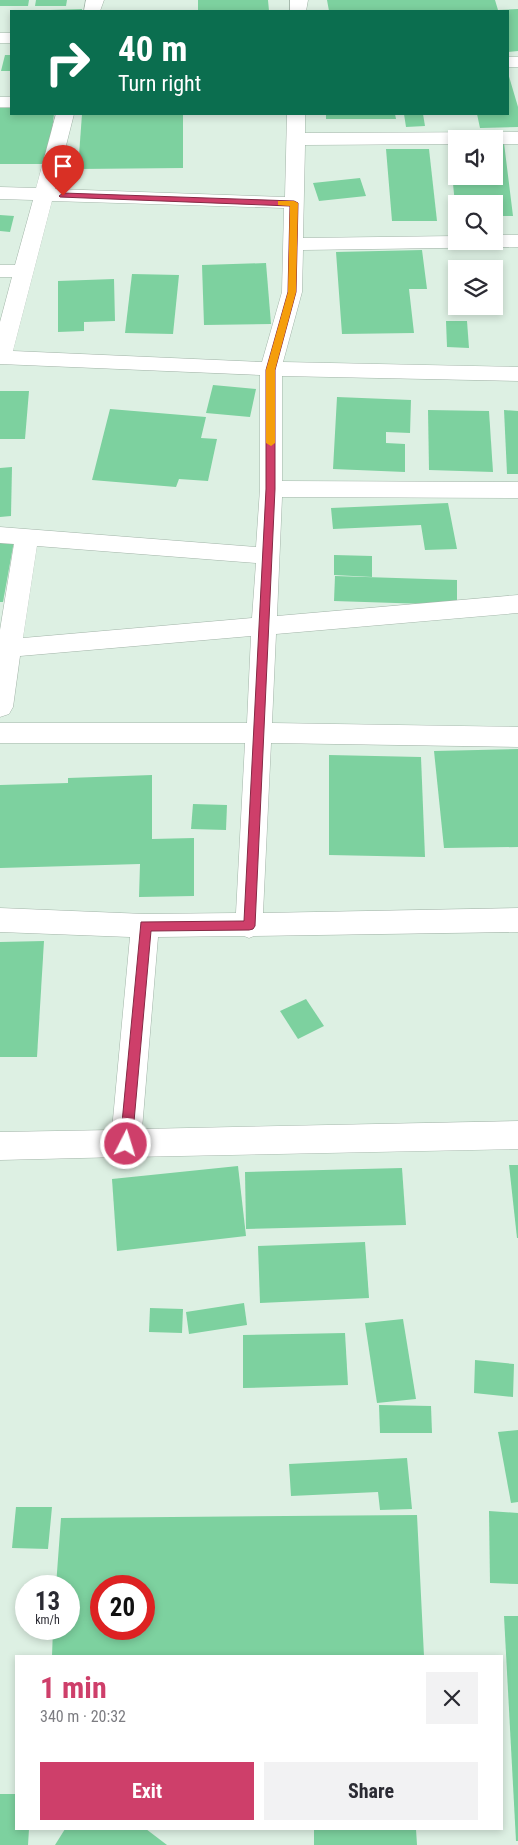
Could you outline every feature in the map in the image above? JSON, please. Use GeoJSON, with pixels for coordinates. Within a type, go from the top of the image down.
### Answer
{"type":"FeatureCollection","features":[{"type":"Feature","properties":{"kind":"street"},"geometry":{"type":"LineString","coordinates":[[65,115],[0,357],[271,370],[518,374]]}},
{"type":"Feature","properties":{"kind":"street"},"geometry":{"type":"LineString","coordinates":[[249,926],[271,489],[271,370],[292,292],[296,115]]}},
{"type":"Feature","properties":{"kind":"street"},"geometry":{"type":"LineString","coordinates":[[296,139],[518,138]]}},
{"type":"Feature","properties":{"kind":"street"},"geometry":{"type":"LineString","coordinates":[[0,193],[294,203]]}},
{"type":"Feature","properties":{"kind":"street"},"geometry":{"type":"LineString","coordinates":[[293,244],[518,241]]}},
{"type":"Feature","properties":{"kind":"street"},"geometry":{"type":"LineString","coordinates":[[0,270],[24,271]]}},
{"type":"Feature","properties":{"kind":"street"},"geometry":{"type":"LineString","coordinates":[[271,489],[518,490]]}},
{"type":"Feature","properties":{"kind":"street"},"geometry":{"type":"LineString","coordinates":[[0,535],[268,556]]}},
{"type":"Feature","properties":{"kind":"street"},"geometry":{"type":"LineString","coordinates":[[0,707],[5,650],[26,536]]}},
{"type":"Feature","properties":{"kind":"street"},"geometry":{"type":"LineString","coordinates":[[5,650],[518,604]]}},
{"type":"Feature","properties":{"kind":"street"},"geometry":{"type":"LineString","coordinates":[[0,733],[258,733],[518,737]]}},
{"type":"Feature","properties":{"kind":"street"},"geometry":{"type":"LineString","coordinates":[[0,920],[146,926],[249,926],[518,920]]}},
{"type":"Feature","properties":{"kind":"street"},"geometry":{"type":"LineString","coordinates":[[126,1144],[146,926]]}},
{"type":"Feature","properties":{"kind":"street"},"geometry":{"type":"LineString","coordinates":[[0,1146],[518,1135]]}},
{"type":"Feature","properties":{"kind":"building"},"geometry":{"type":"Polygon","coordinates":[[[0,0],[29,0],[28,6],[0,6],[0,0]]]}},
{"type":"Feature","properties":{"kind":"building"},"geometry":{"type":"Polygon","coordinates":[[[36,0],[67,0],[66,6],[35,6],[36,0]]]}},
{"type":"Feature","properties":{"kind":"building"},"geometry":{"type":"Polygon","coordinates":[[[198,0],[268,0],[269,10],[198,10],[198,0]]]}},
{"type":"Feature","properties":{"kind":"building"},"geometry":{"type":"Polygon","coordinates":[[[327,0],[495,0],[498,10],[329,10],[327,0]]]}},
{"type":"Feature","properties":{"kind":"building"},"geometry":{"type":"Polygon","coordinates":[[[82,9],[82,10],[50,10],[82,9]]]}},
{"type":"Feature","properties":{"kind":"building"},"geometry":{"type":"Polygon","coordinates":[[[518,9],[518,51],[509,52],[509,10],[498,10],[518,9]]]}},
{"type":"Feature","properties":{"kind":"building"},"geometry":{"type":"Polygon","coordinates":[[[5,55],[10,55],[10,71],[1,71],[5,55]]]}},
{"type":"Feature","properties":{"kind":"building"},"geometry":{"type":"Polygon","coordinates":[[[509,76],[518,107],[518,127],[480,128],[477,115],[509,115],[509,76]]]}},
{"type":"Feature","properties":{"kind":"building"},"geometry":{"type":"Polygon","coordinates":[[[0,108],[10,108],[10,115],[54,115],[48,164],[0,164],[0,108]]]}},
{"type":"Feature","properties":{"kind":"building"},"geometry":{"type":"Polygon","coordinates":[[[82,115],[183,115],[183,168],[78,169],[82,115]]]}},
{"type":"Feature","properties":{"kind":"building"},"geometry":{"type":"Polygon","coordinates":[[[326,115],[395,115],[396,119],[326,119],[326,115]]]}},
{"type":"Feature","properties":{"kind":"building"},"geometry":{"type":"Polygon","coordinates":[[[404,115],[423,115],[425,126],[406,127],[404,115]]]}},
{"type":"Feature","properties":{"kind":"building"},"geometry":{"type":"Polygon","coordinates":[[[504,143],[513,216],[503,216],[503,195],[454,195],[453,185],[503,185],[504,143]]]}},
{"type":"Feature","properties":{"kind":"building"},"geometry":{"type":"Polygon","coordinates":[[[386,149],[429,149],[437,221],[392,221],[386,149]]]}},
{"type":"Feature","properties":{"kind":"building"},"geometry":{"type":"Polygon","coordinates":[[[360,178],[366,196],[319,201],[313,183],[360,178]]]}},
{"type":"Feature","properties":{"kind":"building"},"geometry":{"type":"Polygon","coordinates":[[[0,215],[14,216],[10,232],[0,231],[0,215]]]}},
{"type":"Feature","properties":{"kind":"building"},"geometry":{"type":"Polygon","coordinates":[[[422,250],[427,289],[409,289],[414,333],[342,334],[336,252],[422,250]]]}},
{"type":"Feature","properties":{"kind":"building"},"geometry":{"type":"Polygon","coordinates":[[[266,263],[271,324],[204,325],[202,265],[266,263]]]}},
{"type":"Feature","properties":{"kind":"building"},"geometry":{"type":"Polygon","coordinates":[[[132,274],[179,275],[173,334],[125,333],[132,274]]]}},
{"type":"Feature","properties":{"kind":"building"},"geometry":{"type":"Polygon","coordinates":[[[114,279],[115,321],[84,322],[84,331],[58,332],[58,281],[114,279]]]}},
{"type":"Feature","properties":{"kind":"building"},"geometry":{"type":"Polygon","coordinates":[[[446,321],[467,321],[469,348],[447,347],[446,321]]]}},
{"type":"Feature","properties":{"kind":"building"},"geometry":{"type":"Polygon","coordinates":[[[213,385],[256,389],[250,417],[206,413],[213,385]]]}},
{"type":"Feature","properties":{"kind":"building"},"geometry":{"type":"Polygon","coordinates":[[[0,391],[29,391],[25,439],[0,439],[0,391]]]}},
{"type":"Feature","properties":{"kind":"building"},"geometry":{"type":"Polygon","coordinates":[[[337,397],[411,400],[410,433],[386,432],[386,443],[405,444],[405,472],[333,469],[337,397]]]}},
{"type":"Feature","properties":{"kind":"building"},"geometry":{"type":"Polygon","coordinates":[[[110,409],[206,417],[201,438],[217,439],[208,481],[179,479],[176,487],[92,480],[110,409]]]}},
{"type":"Feature","properties":{"kind":"building"},"geometry":{"type":"Polygon","coordinates":[[[428,410],[489,411],[493,472],[429,470],[428,410]]]}},
{"type":"Feature","properties":{"kind":"building"},"geometry":{"type":"Polygon","coordinates":[[[504,410],[518,411],[518,474],[507,474],[504,410]]]}},
{"type":"Feature","properties":{"kind":"building"},"geometry":{"type":"Polygon","coordinates":[[[12,467],[11,516],[0,517],[0,468],[12,467]]]}},
{"type":"Feature","properties":{"kind":"building"},"geometry":{"type":"Polygon","coordinates":[[[448,503],[457,549],[425,550],[421,525],[333,529],[331,508],[448,503]]]}},
{"type":"Feature","properties":{"kind":"building"},"geometry":{"type":"Polygon","coordinates":[[[0,540],[14,541],[3,602],[0,602],[0,540]]]}},
{"type":"Feature","properties":{"kind":"building"},"geometry":{"type":"Polygon","coordinates":[[[334,555],[372,556],[372,577],[334,575],[334,555]]]}},
{"type":"Feature","properties":{"kind":"building"},"geometry":{"type":"Polygon","coordinates":[[[335,576],[457,580],[457,605],[334,601],[335,576]]]}},
{"type":"Feature","properties":{"kind":"building"},"geometry":{"type":"Polygon","coordinates":[[[518,749],[518,847],[444,848],[434,751],[518,749]]]}},
{"type":"Feature","properties":{"kind":"building"},"geometry":{"type":"Polygon","coordinates":[[[329,755],[421,757],[425,857],[329,855],[329,755]]]}},
{"type":"Feature","properties":{"kind":"building"},"geometry":{"type":"Polygon","coordinates":[[[152,775],[152,839],[194,838],[194,896],[139,897],[140,864],[0,868],[0,785],[68,783],[68,778],[152,775]]]}},
{"type":"Feature","properties":{"kind":"building"},"geometry":{"type":"Polygon","coordinates":[[[193,804],[227,805],[226,830],[191,829],[193,804]]]}},
{"type":"Feature","properties":{"kind":"building"},"geometry":{"type":"Polygon","coordinates":[[[44,941],[37,1057],[0,1057],[0,942],[44,941]]]}},
{"type":"Feature","properties":{"kind":"building"},"geometry":{"type":"Polygon","coordinates":[[[306,999],[324,1026],[298,1039],[280,1011],[306,999]]]}},
{"type":"Feature","properties":{"kind":"building"},"geometry":{"type":"Polygon","coordinates":[[[509,1165],[518,1165],[518,1238],[517,1238],[509,1165]]]}},
{"type":"Feature","properties":{"kind":"building"},"geometry":{"type":"Polygon","coordinates":[[[238,1166],[246,1236],[117,1251],[112,1179],[238,1166]]]}},
{"type":"Feature","properties":{"kind":"building"},"geometry":{"type":"Polygon","coordinates":[[[402,1168],[406,1225],[246,1229],[245,1172],[402,1168]]]}},
{"type":"Feature","properties":{"kind":"building"},"geometry":{"type":"Polygon","coordinates":[[[365,1242],[369,1298],[260,1303],[258,1246],[365,1242]]]}},
{"type":"Feature","properties":{"kind":"building"},"geometry":{"type":"Polygon","coordinates":[[[244,1303],[247,1325],[189,1334],[186,1312],[244,1303]]]}},
{"type":"Feature","properties":{"kind":"building"},"geometry":{"type":"Polygon","coordinates":[[[150,1308],[183,1309],[182,1333],[149,1332],[150,1308]]]}},
{"type":"Feature","properties":{"kind":"building"},"geometry":{"type":"Polygon","coordinates":[[[403,1319],[416,1399],[377,1403],[365,1323],[403,1319]]]}},
{"type":"Feature","properties":{"kind":"building"},"geometry":{"type":"Polygon","coordinates":[[[345,1333],[348,1385],[243,1388],[243,1335],[345,1333]]]}},
{"type":"Feature","properties":{"kind":"building"},"geometry":{"type":"Polygon","coordinates":[[[475,1360],[514,1364],[513,1397],[474,1393],[475,1360]]]}},
{"type":"Feature","properties":{"kind":"building"},"geometry":{"type":"Polygon","coordinates":[[[379,1405],[431,1406],[432,1433],[380,1433],[379,1405]]]}},
{"type":"Feature","properties":{"kind":"building"},"geometry":{"type":"Polygon","coordinates":[[[518,1430],[518,1502],[511,1503],[498,1432],[518,1430]]]}},
{"type":"Feature","properties":{"kind":"building"},"geometry":{"type":"Polygon","coordinates":[[[407,1458],[412,1509],[380,1510],[378,1492],[291,1496],[289,1464],[407,1458]]]}},
{"type":"Feature","properties":{"kind":"building"},"geometry":{"type":"Polygon","coordinates":[[[16,1507],[52,1507],[48,1549],[12,1548],[16,1507]]]}},
{"type":"Feature","properties":{"kind":"building"},"geometry":{"type":"Polygon","coordinates":[[[489,1511],[518,1513],[518,1584],[490,1583],[489,1511]]]}},
{"type":"Feature","properties":{"kind":"building"},"geometry":{"type":"Polygon","coordinates":[[[417,1515],[424,1655],[52,1655],[53,1640],[80,1640],[80,1575],[57,1575],[61,1518],[417,1515]]]}},
{"type":"Feature","properties":{"kind":"building"},"geometry":{"type":"Polygon","coordinates":[[[504,1616],[518,1616],[518,1841],[516,1841],[504,1616]]]}},
{"type":"Feature","properties":{"kind":"building"},"geometry":{"type":"Polygon","coordinates":[[[0,1794],[15,1794],[15,1830],[29,1830],[28,1845],[0,1845],[0,1794]]]}},
{"type":"Feature","properties":{"kind":"building"},"geometry":{"type":"Polygon","coordinates":[[[64,1830],[147,1830],[167,1845],[55,1845],[64,1830]]]}},
{"type":"Feature","properties":{"kind":"building"},"geometry":{"type":"Polygon","coordinates":[[[314,1830],[416,1830],[417,1845],[314,1845],[314,1830]]]}},
{"type":"Feature","properties":{"kind":"slow traffic"},"geometry":{"type":"LineString","coordinates":[[271,443],[271,370],[292,292],[294,203],[281,203]]}},
{"type":"Feature","properties":{"kind":"route"},"geometry":{"type":"LineString","coordinates":[[63,196],[294,203],[292,292],[271,370],[271,489],[249,926],[146,926],[126,1144]]}}]}
